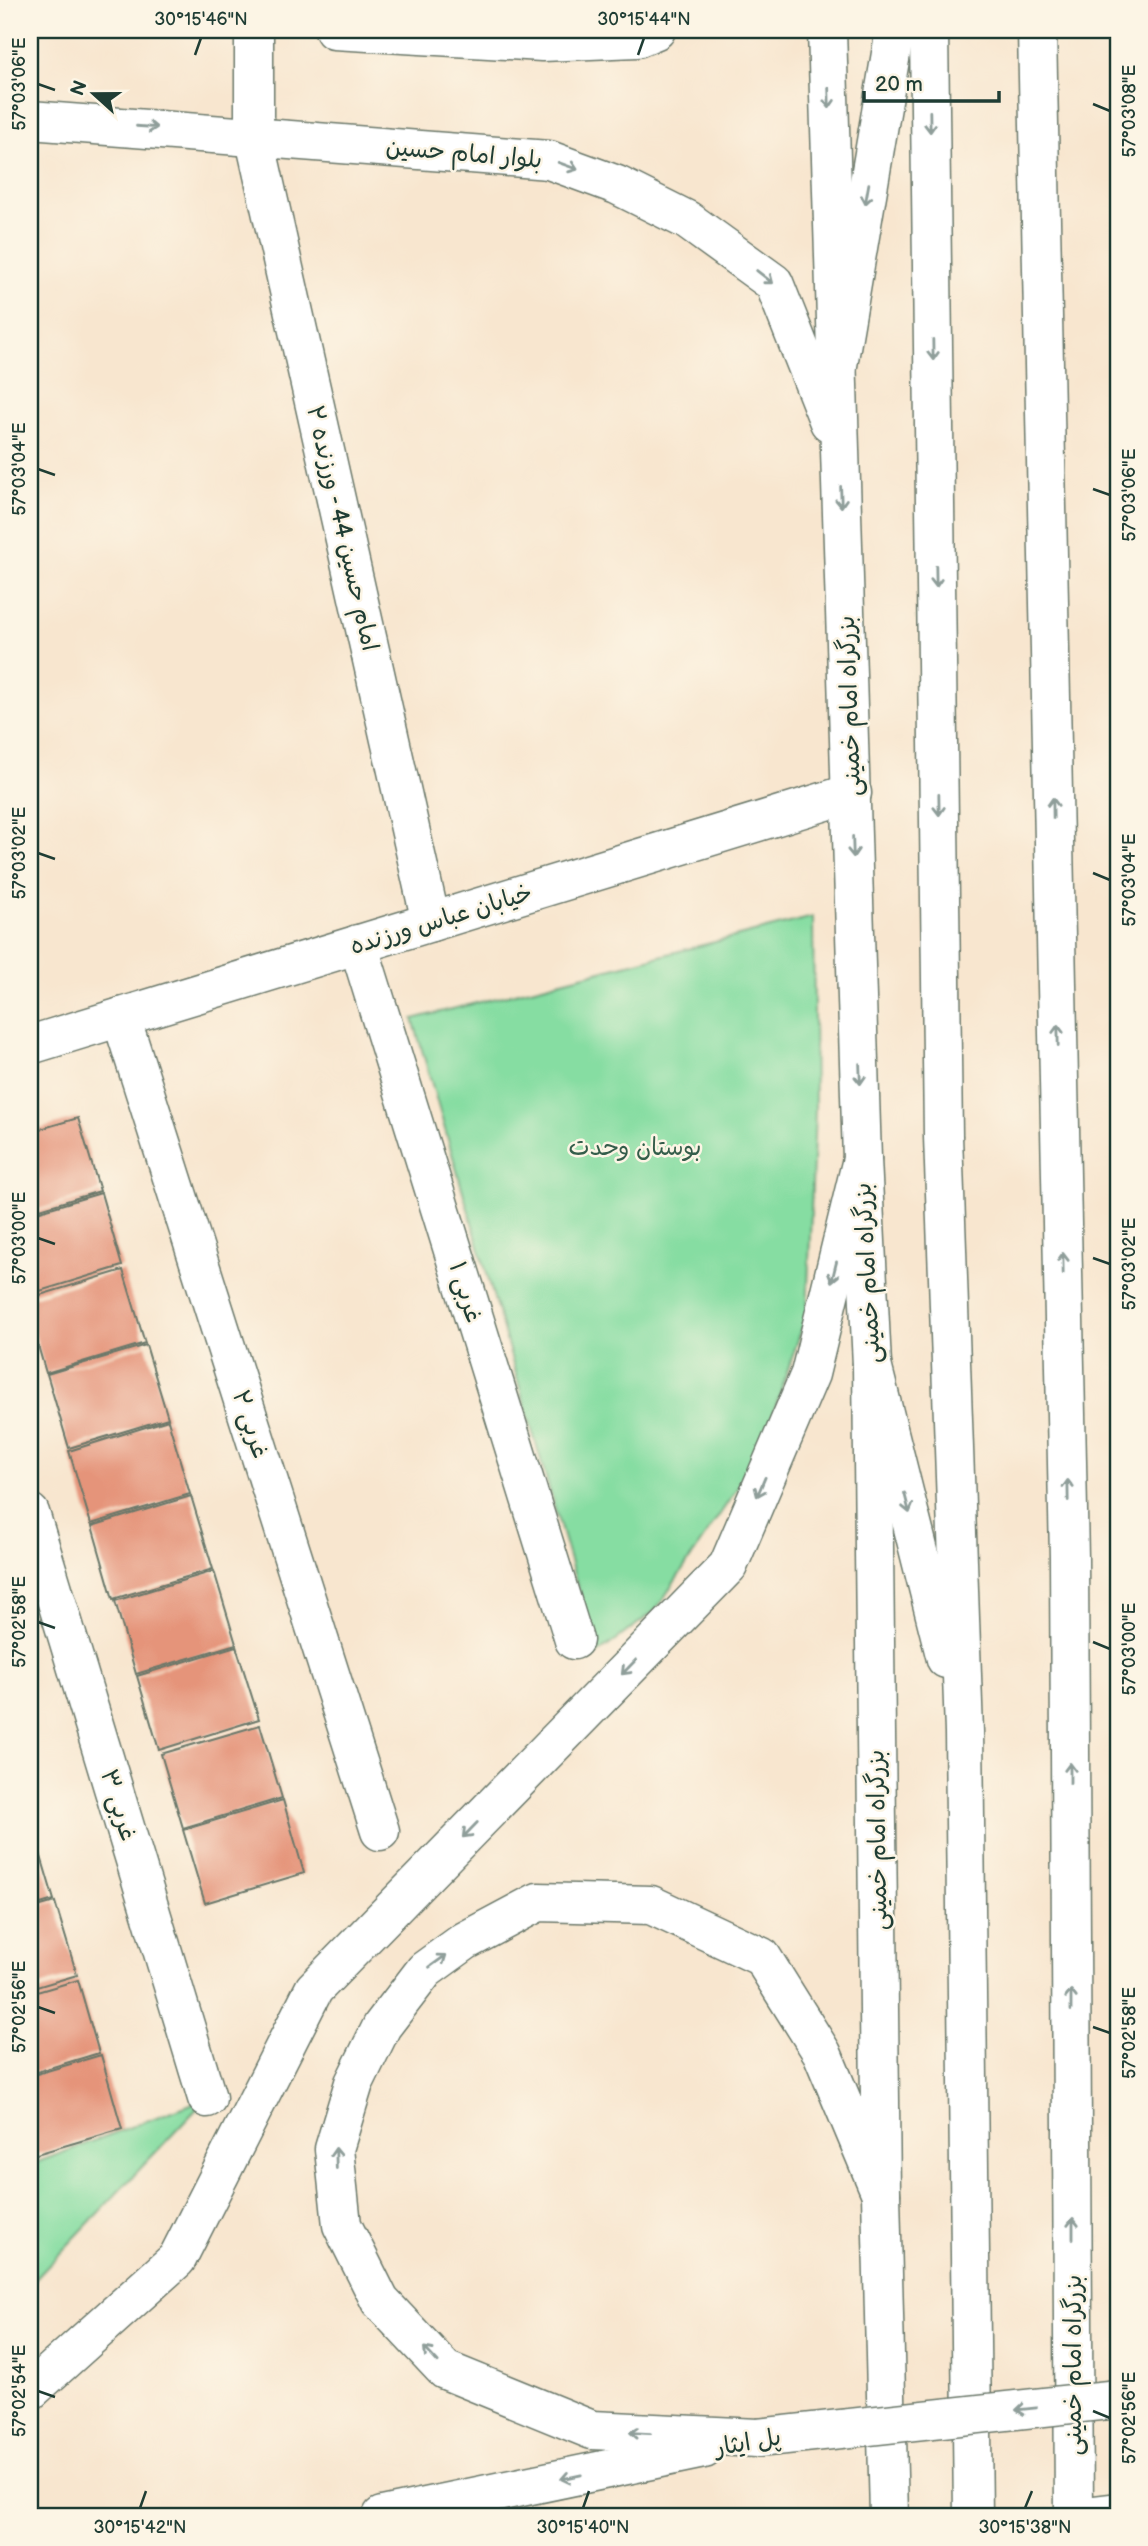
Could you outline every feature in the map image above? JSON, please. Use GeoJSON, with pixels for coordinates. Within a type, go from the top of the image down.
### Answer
{"type":"FeatureCollection","features":[{"type":"Feature","properties":{"kind":"main road","name":"امام حسین 44 - ورزنده ۲"},"geometry":{"type":"LineString","coordinates":[[254,30],[254,135],[431,922]]}},
{"type":"Feature","properties":{"kind":"main road"},"geometry":{"type":"LineString","coordinates":[[334,30],[542,43],[638,38],[656,30]]}},
{"type":"Feature","properties":{"kind":"main road","name":"بزرگراه امام خمینی"},"geometry":{"type":"LineString","coordinates":[[827,30],[862,1158],[872,1365],[881,2194],[889,2516]]}},
{"type":"Feature","properties":{"kind":"main road"},"geometry":{"type":"LineString","coordinates":[[837,371],[895,30]]}},
{"type":"Feature","properties":{"kind":"main road"},"geometry":{"type":"LineString","coordinates":[[929,30],[943,1136],[964,1732],[974,2516]]}},
{"type":"Feature","properties":{"kind":"main road","name":"بزرگراه امام خمینی"},"geometry":{"type":"LineString","coordinates":[[1037,30],[1069,1545],[1074,2516]]}},
{"type":"Feature","properties":{"kind":"main road"},"geometry":{"type":"LineString","coordinates":[[1038,97],[1055,30]]}},
{"type":"Feature","properties":{"kind":"main road","name":"بلوار امام حسین"},"geometry":{"type":"LineString","coordinates":[[30,120],[254,135],[550,160],[617,185],[687,220],[774,283],[839,447]]}},
{"type":"Feature","properties":{"kind":"main road","name":"خیابان عباس ورزنده"},"geometry":{"type":"LineString","coordinates":[[30,1043],[852,793]]}},
{"type":"Feature","properties":{"kind":"main road","name":"غربی ۱"},"geometry":{"type":"LineString","coordinates":[[358,944],[574,1640]]}},
{"type":"Feature","properties":{"kind":"main road","name":"غربی ۲"},"geometry":{"type":"LineString","coordinates":[[121,1017],[380,1831]]}},
{"type":"Feature","properties":{"kind":"main road"},"geometry":{"type":"LineString","coordinates":[[30,2391],[177,2259],[314,1989],[728,1566],[810,1374],[862,1158]]}},
{"type":"Feature","properties":{"kind":"main road"},"geometry":{"type":"LineString","coordinates":[[872,1365],[964,1732]]}},
{"type":"Feature","properties":{"kind":"main road","name":"غربی ۳"},"geometry":{"type":"LineString","coordinates":[[30,1513],[207,2098]]}},
{"type":"Feature","properties":{"kind":"main road"},"geometry":{"type":"LineString","coordinates":[[758,2438],[592,2430],[446,2370],[380,2301],[342,2225],[334,2149],[354,2083],[382,2026],[425,1970],[465,1941],[538,1902],[651,1905],[762,1957],[822,2053],[881,2194]]}},
{"type":"Feature","properties":{"kind":"main road","name":"پل ایثار"},"geometry":{"type":"LineString","coordinates":[[382,2516],[758,2438],[1118,2399]]}},
{"type":"Feature","properties":{"kind":"main road"},"geometry":{"type":"LineString","coordinates":[[1085,2516],[1118,2512]]}},
{"type":"Feature","properties":{"kind":"green space","name":"بوستان وحدت"},"geometry":{"type":"Polygon","coordinates":[[[813,917],[815,1110],[807,1313],[759,1456],[655,1611],[597,1654],[413,1019],[813,917]]]}},
{"type":"Feature","properties":{"kind":"green space"},"geometry":{"type":"Polygon","coordinates":[[[207,2098],[30,2285],[30,2165],[207,2098]]]}},
{"type":"Feature","properties":{"kind":"building"},"geometry":{"type":"Polygon","coordinates":[[[78,1118],[100,1191],[30,1212],[30,1132],[78,1118]]]}},
{"type":"Feature","properties":{"kind":"building"},"geometry":{"type":"Polygon","coordinates":[[[101,1193],[122,1266],[30,1294],[30,1214],[101,1193]]]}},
{"type":"Feature","properties":{"kind":"building"},"geometry":{"type":"Polygon","coordinates":[[[123,1270],[145,1343],[46,1373],[30,1318],[30,1298],[123,1270]]]}},
{"type":"Feature","properties":{"kind":"building"},"geometry":{"type":"Polygon","coordinates":[[[146,1345],[168,1418],[69,1448],[47,1374],[146,1345]]]}},
{"type":"Feature","properties":{"kind":"building"},"geometry":{"type":"Polygon","coordinates":[[[168,1420],[190,1494],[91,1524],[69,1451],[168,1420]]]}},
{"type":"Feature","properties":{"kind":"building"},"geometry":{"type":"Polygon","coordinates":[[[191,1496],[213,1569],[113,1599],[92,1526],[191,1496]]]}},
{"type":"Feature","properties":{"kind":"building"},"geometry":{"type":"Polygon","coordinates":[[[214,1571],[236,1644],[136,1674],[115,1601],[214,1571]]]}},
{"type":"Feature","properties":{"kind":"building"},"geometry":{"type":"Polygon","coordinates":[[[236,1646],[259,1719],[159,1750],[137,1676],[236,1646]]]}},
{"type":"Feature","properties":{"kind":"building"},"geometry":{"type":"Polygon","coordinates":[[[260,1725],[282,1798],[183,1828],[161,1754],[260,1725]]]}},
{"type":"Feature","properties":{"kind":"building"},"geometry":{"type":"Polygon","coordinates":[[[283,1800],[304,1873],[205,1903],[183,1830],[283,1800]]]}},
{"type":"Feature","properties":{"kind":"building"},"geometry":{"type":"Polygon","coordinates":[[[32,1826],[54,1900],[30,1907],[30,1827],[32,1826]]]}},
{"type":"Feature","properties":{"kind":"building"},"geometry":{"type":"Polygon","coordinates":[[[55,1902],[77,1975],[30,1989],[30,1909],[55,1902]]]}},
{"type":"Feature","properties":{"kind":"building"},"geometry":{"type":"Polygon","coordinates":[[[78,1980],[99,2053],[30,2074],[30,1994],[78,1980]]]}},
{"type":"Feature","properties":{"kind":"building"},"geometry":{"type":"Polygon","coordinates":[[[101,2055],[122,2129],[30,2156],[30,2076],[101,2055]]]}}]}
